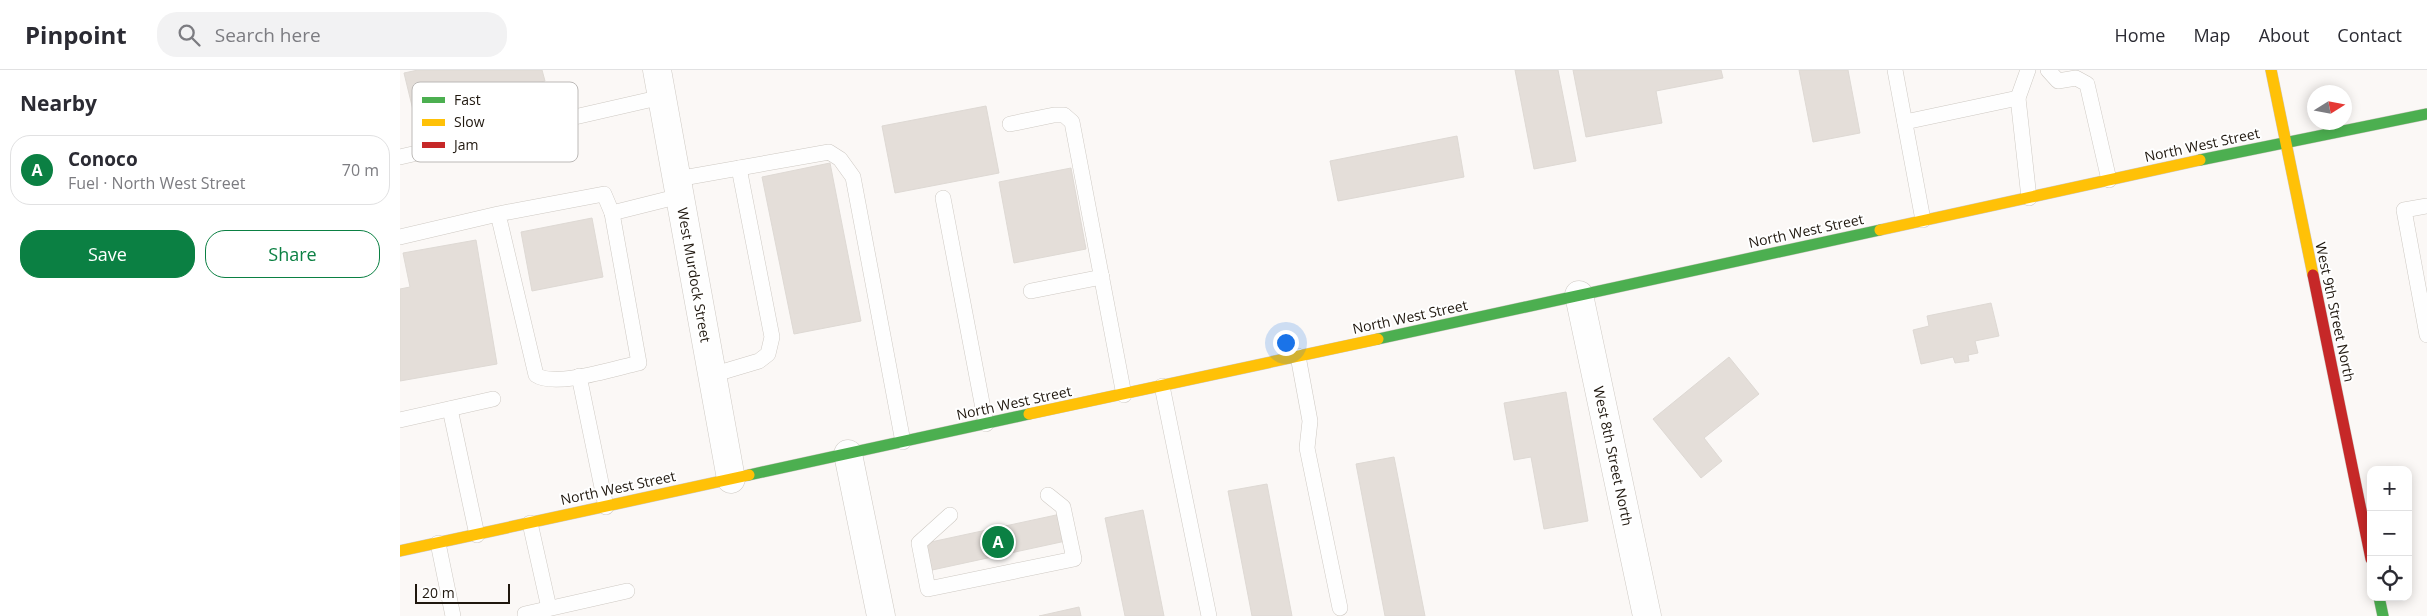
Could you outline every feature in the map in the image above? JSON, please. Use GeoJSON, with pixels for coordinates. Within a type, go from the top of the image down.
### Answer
{"type":"FeatureCollection","features":[{"type":"Feature","properties":{"kind":"main road","name":"West 9th Street North"},"geometry":{"type":"LineString","coordinates":[[2270,70],[2370,556]]}},
{"type":"Feature","properties":{"kind":"main road","name":"North West Street"},"geometry":{"type":"LineString","coordinates":[[400,551],[2284,142],[2427,114]]}},
{"type":"Feature","properties":{"kind":"main road"},"geometry":{"type":"LineString","coordinates":[[2380,601],[2382,616]]}},
{"type":"Feature","properties":{"kind":"street","name":"West Murdock Street"},"geometry":{"type":"LineString","coordinates":[[657,70],[730,479]]}},
{"type":"Feature","properties":{"kind":"street","name":"West 8th Street North"},"geometry":{"type":"LineString","coordinates":[[1579,295],[1647,616]]}},
{"type":"Feature","properties":{"kind":"street"},"geometry":{"type":"LineString","coordinates":[[848,454],[881,616]]}},
{"type":"Feature","properties":{"kind":"lane"},"geometry":{"type":"LineString","coordinates":[[1895,70],[1923,220]]}},
{"type":"Feature","properties":{"kind":"lane"},"geometry":{"type":"LineString","coordinates":[[2028,70],[2018,98],[2029,198]]}},
{"type":"Feature","properties":{"kind":"lane"},"geometry":{"type":"LineString","coordinates":[[2048,70],[2058,81],[2076,78],[2087,84],[2109,180]]}},
{"type":"Feature","properties":{"kind":"lane"},"geometry":{"type":"LineString","coordinates":[[578,116],[662,97]]}},
{"type":"Feature","properties":{"kind":"lane"},"geometry":{"type":"LineString","coordinates":[[1905,122],[2018,98]]}},
{"type":"Feature","properties":{"kind":"lane"},"geometry":{"type":"LineString","coordinates":[[1010,124],[1054,115],[1064,115],[1072,122],[1124,395]]}},
{"type":"Feature","properties":{"kind":"lane"},"geometry":{"type":"LineString","coordinates":[[612,213],[679,187],[739,168],[829,152],[840,159],[853,177],[903,442]]}},
{"type":"Feature","properties":{"kind":"lane"},"geometry":{"type":"LineString","coordinates":[[712,375],[759,361],[768,354],[772,337],[739,168]]}},
{"type":"Feature","properties":{"kind":"lane"},"geometry":{"type":"LineString","coordinates":[[400,237],[503,213],[604,194],[612,213],[640,362],[579,376],[543,380],[536,375],[525,338],[528,307],[503,213]]}},
{"type":"Feature","properties":{"kind":"lane"},"geometry":{"type":"LineString","coordinates":[[943,198],[986,424]]}},
{"type":"Feature","properties":{"kind":"lane"},"geometry":{"type":"LineString","coordinates":[[2427,206],[2404,210],[2427,335]]}},
{"type":"Feature","properties":{"kind":"lane"},"geometry":{"type":"LineString","coordinates":[[1031,291],[1102,277]]}},
{"type":"Feature","properties":{"kind":"lane"},"geometry":{"type":"LineString","coordinates":[[1298,356],[1310,421],[1307,448],[1340,608]]}},
{"type":"Feature","properties":{"kind":"lane"},"geometry":{"type":"LineString","coordinates":[[579,376],[606,507]]}},
{"type":"Feature","properties":{"kind":"lane"},"geometry":{"type":"LineString","coordinates":[[1162,386],[1209,616]]}},
{"type":"Feature","properties":{"kind":"lane"},"geometry":{"type":"LineString","coordinates":[[400,420],[493,399]]}},
{"type":"Feature","properties":{"kind":"lane"},"geometry":{"type":"LineString","coordinates":[[450,410],[477,535]]}},
{"type":"Feature","properties":{"kind":"lane"},"geometry":{"type":"LineString","coordinates":[[950,515],[919,543],[928,589],[1074,558],[1063,507],[1048,495]]}},
{"type":"Feature","properties":{"kind":"lane"},"geometry":{"type":"LineString","coordinates":[[530,523],[549,608]]}},
{"type":"Feature","properties":{"kind":"lane"},"geometry":{"type":"LineString","coordinates":[[438,543],[453,616]]}},
{"type":"Feature","properties":{"kind":"lane"},"geometry":{"type":"LineString","coordinates":[[525,616],[525,614],[549,608],[627,591]]}},
{"type":"Feature","properties":{"kind":"building"},"geometry":{"type":"Polygon","coordinates":[[[418,70],[542,70],[545,81],[412,82],[412,106],[404,73],[418,70]]]}},
{"type":"Feature","properties":{"kind":"building"},"geometry":{"type":"Polygon","coordinates":[[[1515,70],[1558,70],[1576,161],[1534,169],[1515,70]]]}},
{"type":"Feature","properties":{"kind":"building"},"geometry":{"type":"Polygon","coordinates":[[[1573,70],[1721,70],[1723,78],[1656,91],[1662,123],[1586,137],[1573,70]]]}},
{"type":"Feature","properties":{"kind":"building"},"geometry":{"type":"Polygon","coordinates":[[[1799,70],[1848,70],[1860,133],[1813,142],[1799,70]]]}},
{"type":"Feature","properties":{"kind":"building"},"geometry":{"type":"Polygon","coordinates":[[[986,106],[999,173],[895,193],[882,126],[986,106]]]}},
{"type":"Feature","properties":{"kind":"building"},"geometry":{"type":"Polygon","coordinates":[[[1457,136],[1464,177],[1338,201],[1330,161],[1457,136]]]}},
{"type":"Feature","properties":{"kind":"building"},"geometry":{"type":"Polygon","coordinates":[[[830,163],[861,321],[794,334],[762,177],[830,163]]]}},
{"type":"Feature","properties":{"kind":"building"},"geometry":{"type":"Polygon","coordinates":[[[1071,168],[1086,249],[1014,263],[999,182],[1071,168]]]}},
{"type":"Feature","properties":{"kind":"building"},"geometry":{"type":"Polygon","coordinates":[[[592,218],[603,277],[532,291],[521,232],[592,218]]]}},
{"type":"Feature","properties":{"kind":"building"},"geometry":{"type":"Polygon","coordinates":[[[476,240],[497,364],[400,381],[400,289],[410,287],[403,253],[476,240]]]}},
{"type":"Feature","properties":{"kind":"building"},"geometry":{"type":"Polygon","coordinates":[[[1991,303],[1999,336],[1975,341],[1978,353],[1968,355],[1969,361],[1955,363],[1953,357],[1921,364],[1913,330],[1929,326],[1927,316],[1991,303]]]}},
{"type":"Feature","properties":{"kind":"building"},"geometry":{"type":"Polygon","coordinates":[[[1729,357],[1759,394],[1704,438],[1722,461],[1701,478],[1653,419],[1729,357]]]}},
{"type":"Feature","properties":{"kind":"building"},"geometry":{"type":"Polygon","coordinates":[[[1566,392],[1588,521],[1544,529],[1531,457],[1514,460],[1504,403],[1566,392]]]}},
{"type":"Feature","properties":{"kind":"building"},"geometry":{"type":"Polygon","coordinates":[[[1394,457],[1425,616],[1385,616],[1356,464],[1394,457]]]}},
{"type":"Feature","properties":{"kind":"building"},"geometry":{"type":"Polygon","coordinates":[[[1267,484],[1292,616],[1252,616],[1228,491],[1267,484]]]}},
{"type":"Feature","properties":{"kind":"building"},"geometry":{"type":"Polygon","coordinates":[[[1143,510],[1164,616],[1125,616],[1105,518],[1143,510]]]}},
{"type":"Feature","properties":{"kind":"building"},"geometry":{"type":"Polygon","coordinates":[[[1070,512],[1075,539],[923,572],[917,545],[1070,512]]]}},
{"type":"Feature","properties":{"kind":"building"},"geometry":{"type":"Polygon","coordinates":[[[1079,607],[1081,616],[1039,616],[1079,607]]]}},
{"type":"Feature","properties":{"kind":"traffic: fast"},"geometry":{"type":"LineString","coordinates":[[2200,160],[2427,114]]}},
{"type":"Feature","properties":{"kind":"traffic: fast"},"geometry":{"type":"LineString","coordinates":[[1378,339],[1880,230]]}},
{"type":"Feature","properties":{"kind":"traffic: fast"},"geometry":{"type":"LineString","coordinates":[[749,475],[1029,414]]}},
{"type":"Feature","properties":{"kind":"traffic: fast"},"geometry":{"type":"LineString","coordinates":[[2380,601],[2383,616]]}},
{"type":"Feature","properties":{"kind":"traffic: slow"},"geometry":{"type":"LineString","coordinates":[[2271,70],[2313,275]]}},
{"type":"Feature","properties":{"kind":"traffic: slow"},"geometry":{"type":"LineString","coordinates":[[1880,230],[2200,160]]}},
{"type":"Feature","properties":{"kind":"traffic: slow"},"geometry":{"type":"LineString","coordinates":[[1029,414],[1378,339]]}},
{"type":"Feature","properties":{"kind":"traffic: slow"},"geometry":{"type":"LineString","coordinates":[[400,551],[749,475]]}},
{"type":"Feature","properties":{"kind":"traffic: jam"},"geometry":{"type":"LineString","coordinates":[[2313,275],[2370,556]]}},
{"type":"Feature","properties":{"kind":"place","name":"Conoco"},"geometry":{"type":"Point","coordinates":[998,542]}}]}
